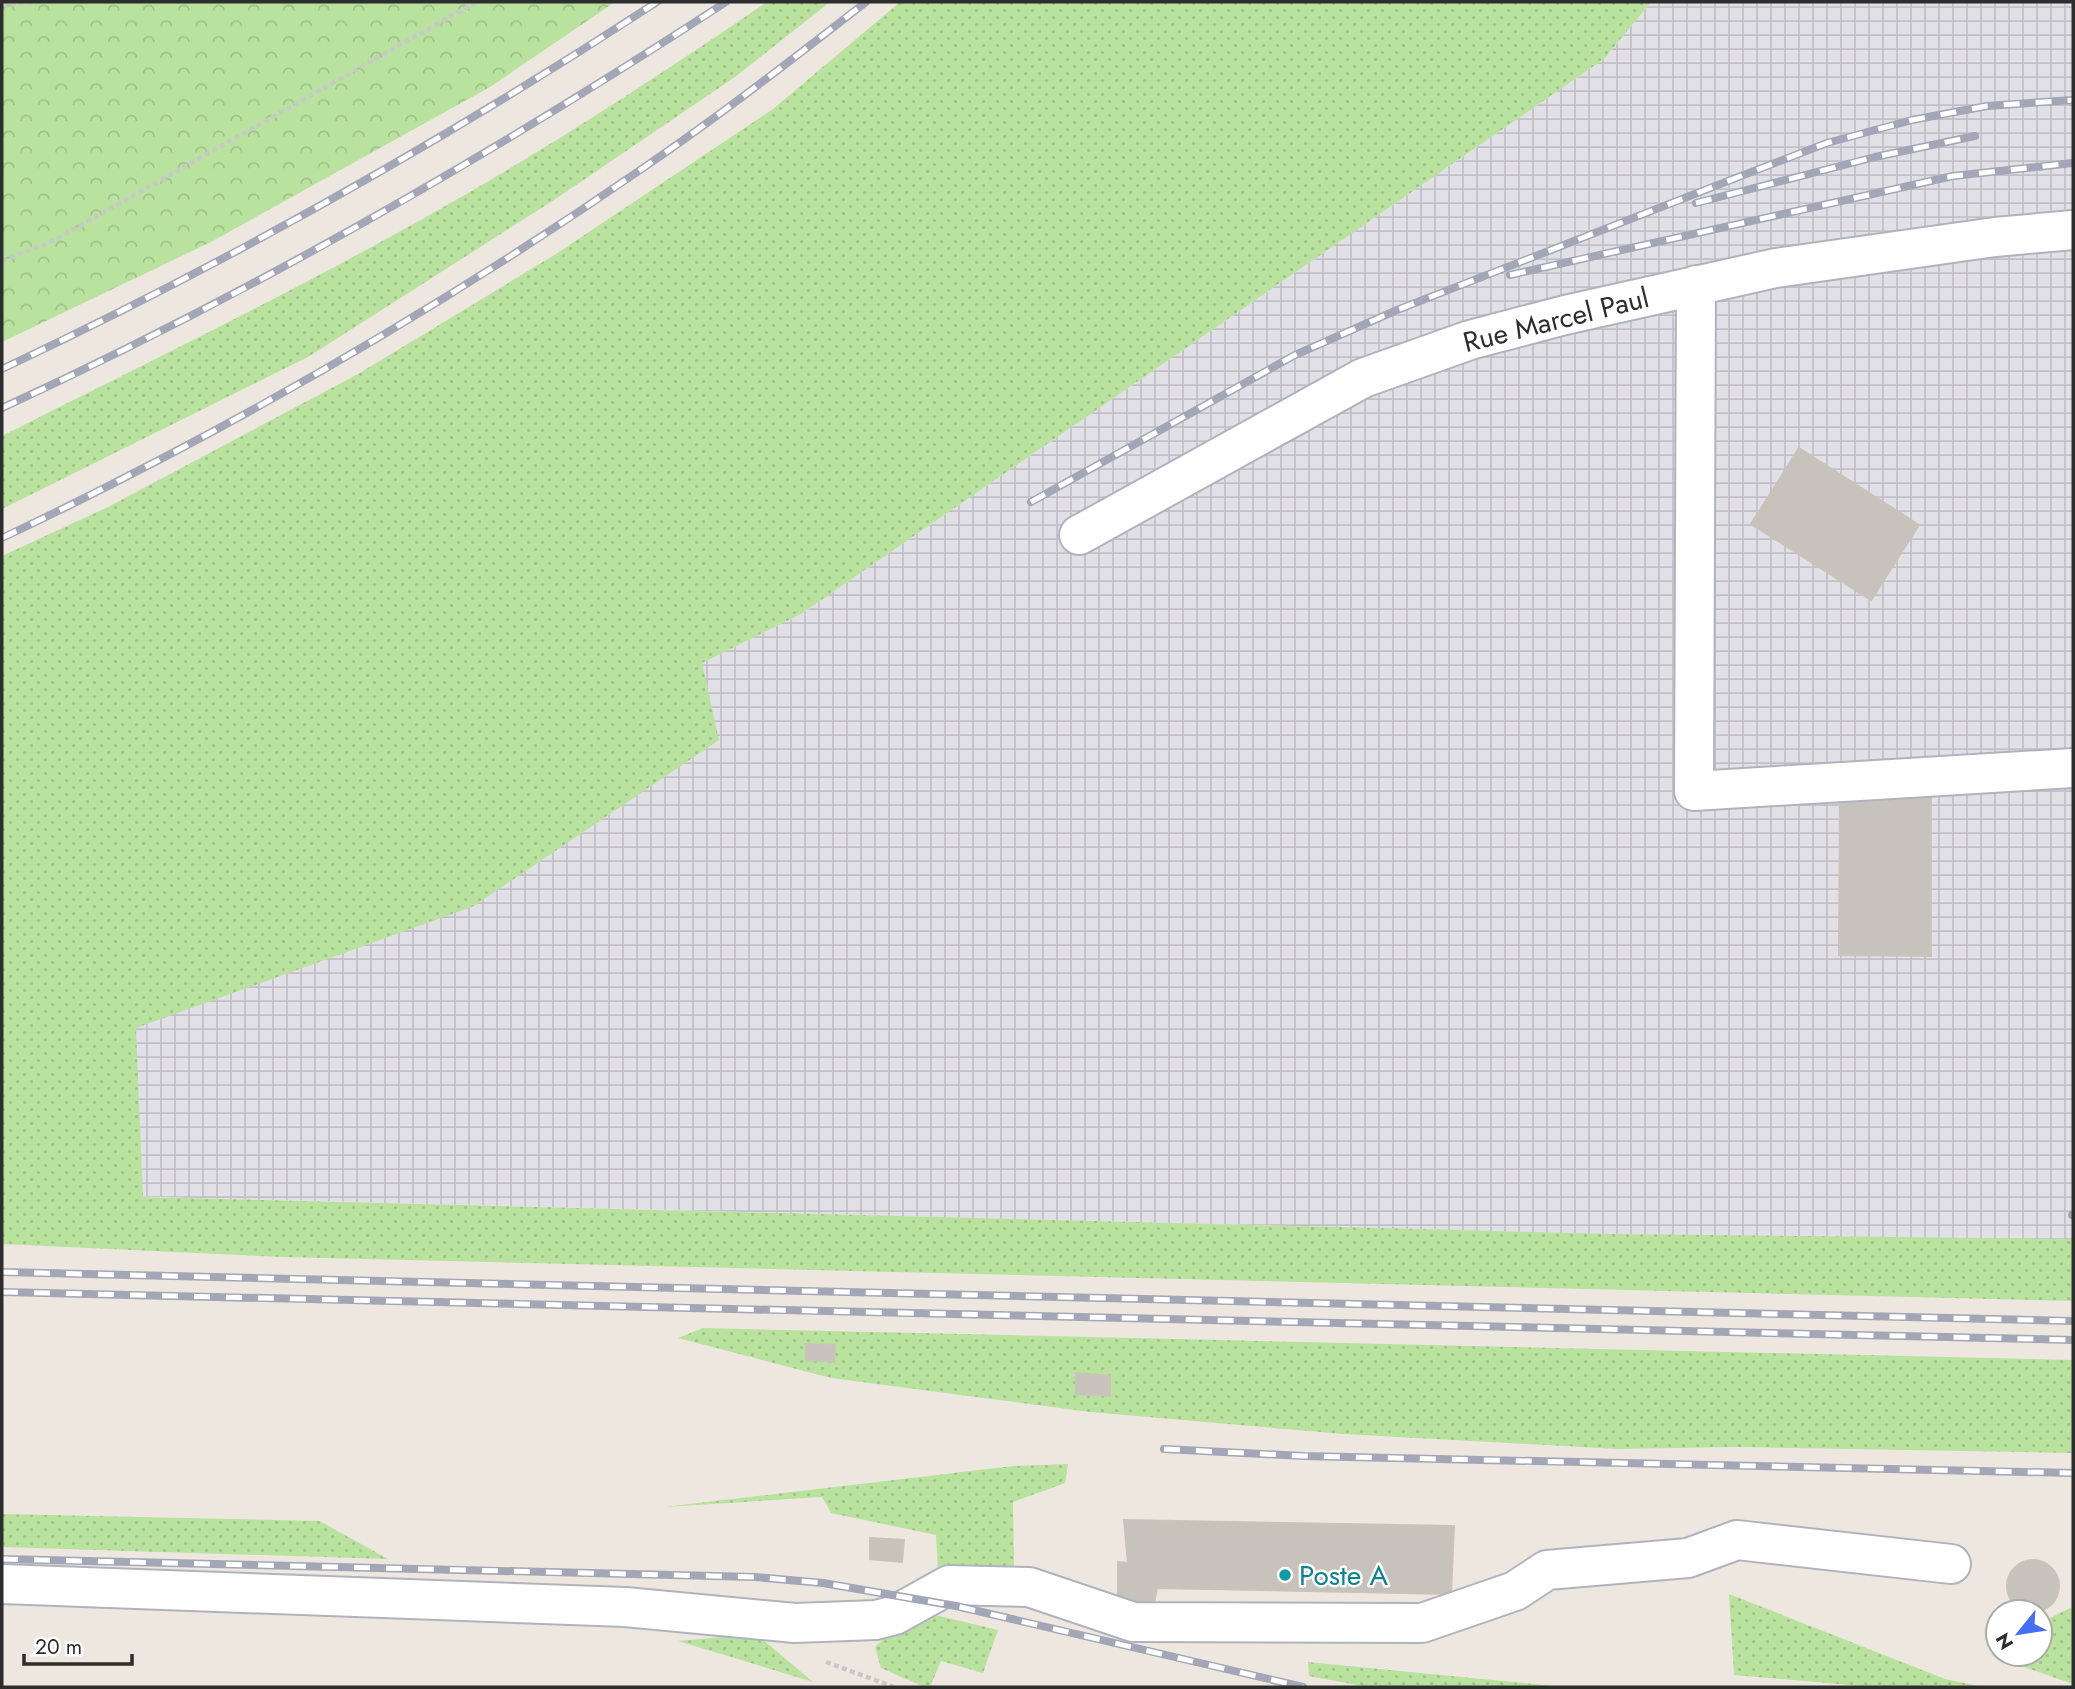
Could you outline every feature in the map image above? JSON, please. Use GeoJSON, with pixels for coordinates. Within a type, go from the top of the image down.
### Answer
{"type":"FeatureCollection","features":[{"type":"Feature","properties":{"kind":"street","name":"Rue Marcel Paul"},"geometry":{"type":"LineString","coordinates":[[1079,535],[1373,374],[1512,328],[1806,262],[1995,237],[2073,230]]}},
{"type":"Feature","properties":{"kind":"street"},"geometry":{"type":"LineString","coordinates":[[1696,285],[1694,791],[2073,768]]}},
{"type":"Feature","properties":{"kind":"street"},"geometry":{"type":"LineString","coordinates":[[2,1584],[625,1607],[795,1623],[876,1620],[895,1615],[949,1585],[1029,1587],[1133,1622],[1422,1623],[1515,1591],[1547,1570],[1688,1558],[1737,1539],[1951,1563]]}},
{"type":"Feature","properties":{"kind":"path"},"geometry":{"type":"LineString","coordinates":[[2,5],[32,2]]}},
{"type":"Feature","properties":{"kind":"path"},"geometry":{"type":"LineString","coordinates":[[2,261],[55,240],[475,2]]}},
{"type":"Feature","properties":{"kind":"shaded area"},"geometry":{"type":"Polygon","coordinates":[[[1651,2],[2073,2],[2073,1240],[1599,1234],[2,1193],[2,1008],[801,614],[1604,59],[1651,2]]]}},
{"type":"Feature","properties":{"kind":"green space"},"geometry":{"type":"Polygon","coordinates":[[[2,2],[615,2],[490,87],[211,242],[2,342],[2,2]]]}},
{"type":"Feature","properties":{"kind":"green space"},"geometry":{"type":"Polygon","coordinates":[[[767,2],[830,2],[735,77],[554,200],[308,357],[2,509],[2,436],[263,305],[462,197],[595,116],[767,2]]]}},
{"type":"Feature","properties":{"kind":"green space"},"geometry":{"type":"Polygon","coordinates":[[[900,2],[1651,2],[1604,59],[801,614],[702,663],[719,740],[474,906],[136,1028],[143,1197],[1613,1234],[2073,1239],[2073,1301],[283,1257],[2,1244],[2,556],[108,507],[358,374],[556,254],[773,109],[900,2]]]}},
{"type":"Feature","properties":{"kind":"green space"},"geometry":{"type":"Polygon","coordinates":[[[703,1328],[2073,1360],[2073,1453],[1737,1447],[1618,1449],[1343,1434],[1090,1412],[831,1378],[678,1338],[703,1328]]]}},
{"type":"Feature","properties":{"kind":"green space"},"geometry":{"type":"Polygon","coordinates":[[[1068,1464],[1065,1483],[1013,1502],[1014,1568],[938,1569],[936,1535],[831,1513],[822,1497],[664,1507],[1013,1466],[1068,1464]]]}},
{"type":"Feature","properties":{"kind":"green space"},"geometry":{"type":"Polygon","coordinates":[[[2,1514],[320,1521],[388,1559],[2,1547],[2,1514]]]}},
{"type":"Feature","properties":{"kind":"green space"},"geometry":{"type":"Polygon","coordinates":[[[1729,1594],[1945,1679],[1984,1687],[1873,1687],[1734,1675],[1729,1594]]]}},
{"type":"Feature","properties":{"kind":"green space"},"geometry":{"type":"Polygon","coordinates":[[[2073,1609],[2073,1684],[2027,1668],[2054,1668],[2054,1616],[2073,1609]]]}},
{"type":"Feature","properties":{"kind":"green space"},"geometry":{"type":"Polygon","coordinates":[[[935,1615],[998,1630],[983,1673],[941,1661],[930,1687],[924,1687],[881,1668],[875,1647],[887,1636],[935,1615]]]}},
{"type":"Feature","properties":{"kind":"green space"},"geometry":{"type":"Polygon","coordinates":[[[756,1634],[813,1682],[678,1641],[756,1634]]]}},
{"type":"Feature","properties":{"kind":"green space"},"geometry":{"type":"Polygon","coordinates":[[[1308,1662],[1564,1687],[1367,1687],[1309,1676],[1308,1662]]]}},
{"type":"Feature","properties":{"kind":"building"},"geometry":{"type":"Polygon","coordinates":[[[1799,448],[1919,525],[1871,600],[1751,524],[1799,448]]]}},
{"type":"Feature","properties":{"kind":"building"},"geometry":{"type":"Polygon","coordinates":[[[1931,794],[1931,956],[1839,955],[1840,796],[1931,794]]]}},
{"type":"Feature","properties":{"kind":"building"},"geometry":{"type":"Polygon","coordinates":[[[806,1344],[835,1345],[834,1362],[806,1360],[806,1344]]]}},
{"type":"Feature","properties":{"kind":"building"},"geometry":{"type":"Polygon","coordinates":[[[1076,1373],[1110,1376],[1110,1396],[1076,1394],[1076,1373]]]}},
{"type":"Feature","properties":{"kind":"building","name":"Poste A"},"geometry":{"type":"Polygon","coordinates":[[[1124,1520],[1454,1526],[1451,1594],[1157,1588],[1154,1603],[1124,1607],[1118,1596],[1118,1562],[1128,1563],[1124,1520]]]}},
{"type":"Feature","properties":{"kind":"building"},"geometry":{"type":"Polygon","coordinates":[[[870,1538],[904,1540],[902,1562],[870,1559],[870,1538]]]}},
{"type":"Feature","properties":{"kind":"building"},"geometry":{"type":"Polygon","coordinates":[[[2023,1562],[2043,1562],[2052,1567],[2059,1586],[2054,1601],[2054,1598],[2009,1596],[2009,1576],[2014,1567],[2023,1562]]]}},
{"type":"Feature","properties":{"kind":"railway"},"geometry":{"type":"LineString","coordinates":[[2,369],[171,286],[336,197],[498,102],[657,2]]}},
{"type":"Feature","properties":{"kind":"railway"},"geometry":{"type":"LineString","coordinates":[[2,408],[189,317],[371,218],[550,113],[726,2]]}},
{"type":"Feature","properties":{"kind":"railway"},"geometry":{"type":"LineString","coordinates":[[2,538],[250,411],[412,318],[491,269],[674,146],[758,86],[866,2]]}},
{"type":"Feature","properties":{"kind":"railway"},"geometry":{"type":"LineString","coordinates":[[1031,502],[1295,355],[1397,310],[1741,176],[1827,143],[1912,120],[1987,106],[2073,100]]}},
{"type":"Feature","properties":{"kind":"railway"},"geometry":{"type":"LineString","coordinates":[[1696,203],[1875,157],[1975,136]]}},
{"type":"Feature","properties":{"kind":"railway"},"geometry":{"type":"LineString","coordinates":[[1510,275],[1953,176],[2073,163]]}},
{"type":"Feature","properties":{"kind":"railway"},"geometry":{"type":"LineString","coordinates":[[2,1272],[2073,1321]]}},
{"type":"Feature","properties":{"kind":"railway"},"geometry":{"type":"LineString","coordinates":[[2,1292],[2073,1340]]}},
{"type":"Feature","properties":{"kind":"railway"},"geometry":{"type":"LineString","coordinates":[[1164,1449],[1304,1456],[2073,1473]]}},
{"type":"Feature","properties":{"kind":"railway"},"geometry":{"type":"LineString","coordinates":[[2,1559],[755,1577],[823,1583],[956,1606],[1303,1687]]}},
{"type":"Feature","properties":{"kind":"place","name":"Poste A"},"geometry":{"type":"Point","coordinates":[1285,1575]}}]}
